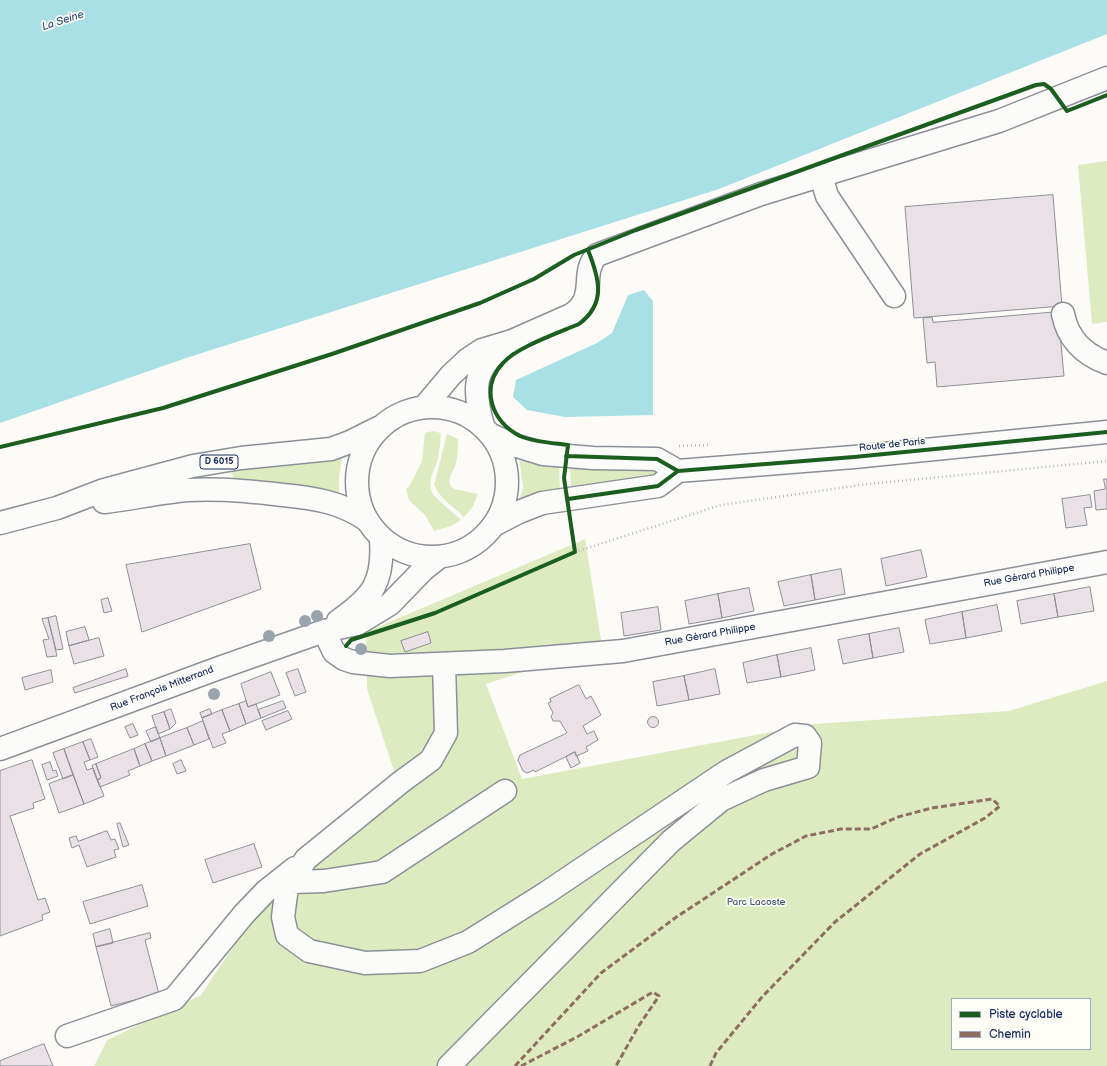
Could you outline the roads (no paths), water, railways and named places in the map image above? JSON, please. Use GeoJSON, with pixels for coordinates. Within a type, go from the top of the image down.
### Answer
{"type":"FeatureCollection","features":[{"type":"Feature","properties":{"kind":"street"},"geometry":{"type":"LineString","coordinates":[[424,407],[451,375],[467,360],[482,350],[512,341],[571,315],[579,309],[589,287],[588,271],[592,261],[597,255],[761,194],[999,121],[1107,78]]}},
{"type":"Feature","properties":{"kind":"street"},"geometry":{"type":"LineString","coordinates":[[821,176],[827,196],[894,296]]}},
{"type":"Feature","properties":{"kind":"street"},"geometry":{"type":"LineString","coordinates":[[1063,314],[1065,326],[1079,348],[1107,363]]}},
{"type":"Feature","properties":{"kind":"street"},"geometry":{"type":"LineString","coordinates":[[494,526],[502,510],[508,489],[506,466],[501,450],[487,430],[477,406],[476,389],[479,375],[489,358],[512,341]]}},
{"type":"Feature","properties":{"kind":"street"},"geometry":{"type":"LineString","coordinates":[[435,406],[461,412],[487,430],[514,445],[543,454],[593,458],[657,459],[678,471],[658,486],[542,503],[519,512],[494,526],[473,545],[452,555],[438,558],[417,556],[403,551],[381,539],[368,521],[359,500],[357,483],[358,468],[368,442],[381,427],[401,413],[424,407],[435,406]]}},
{"type":"Feature","properties":{"kind":"street","name":"D 6015"},"geometry":{"type":"LineString","coordinates":[[0,523],[57,508],[104,490],[193,466],[241,458],[331,450],[381,427]]}},
{"type":"Feature","properties":{"kind":"street","name":"Route de Paris"},"geometry":{"type":"LineString","coordinates":[[678,471],[861,456],[1107,432]]}},
{"type":"Feature","properties":{"kind":"street","name":"D 6015"},"geometry":{"type":"LineString","coordinates":[[57,508],[188,490],[237,490],[314,498],[333,502],[358,514],[368,521]]}},
{"type":"Feature","properties":{"kind":"street","name":"Rue François Mitterrand"},"geometry":{"type":"LineString","coordinates":[[324,631],[355,610],[371,593],[380,570],[381,539]]}},
{"type":"Feature","properties":{"kind":"street","name":"Rue François Mitterrand"},"geometry":{"type":"LineString","coordinates":[[0,749],[324,631],[357,624],[390,604],[423,570],[438,558]]}},
{"type":"Feature","properties":{"kind":"street","name":"Rue Gérard Philippe"},"geometry":{"type":"LineString","coordinates":[[324,631],[334,652],[344,659],[353,662],[390,666],[506,662],[623,651],[1107,562]]}},
{"type":"Feature","properties":{"kind":"street"},"geometry":{"type":"LineString","coordinates":[[67,1036],[174,999],[244,914],[266,891],[401,782],[432,760],[446,733],[444,664]]}},
{"type":"Feature","properties":{"kind":"street"},"geometry":{"type":"LineString","coordinates":[[306,859],[287,887],[283,917],[287,935],[309,952],[365,963],[420,961],[468,942],[546,893],[726,772],[795,735],[805,736],[810,743],[808,767],[764,780],[721,800],[671,841],[449,1066]]}},
{"type":"Feature","properties":{"kind":"street"},"geometry":{"type":"LineString","coordinates":[[290,882],[324,881],[382,872],[506,791]]}},
{"type":"Feature","properties":{"kind":"water","name":"La Seine"},"geometry":{"type":"Polygon","coordinates":[[[0,0],[1107,0],[1107,34],[719,189],[186,358],[0,423],[0,0]]]}},
{"type":"Feature","properties":{"kind":"water"},"geometry":{"type":"Polygon","coordinates":[[[644,290],[653,301],[653,415],[565,417],[527,410],[513,397],[516,380],[597,343],[612,333],[628,295],[644,290]]]}},
{"type":"Feature","properties":{"kind":"park label","name":"Parc Lacoste"},"geometry":{"type":"Point","coordinates":[756,902]}}]}
